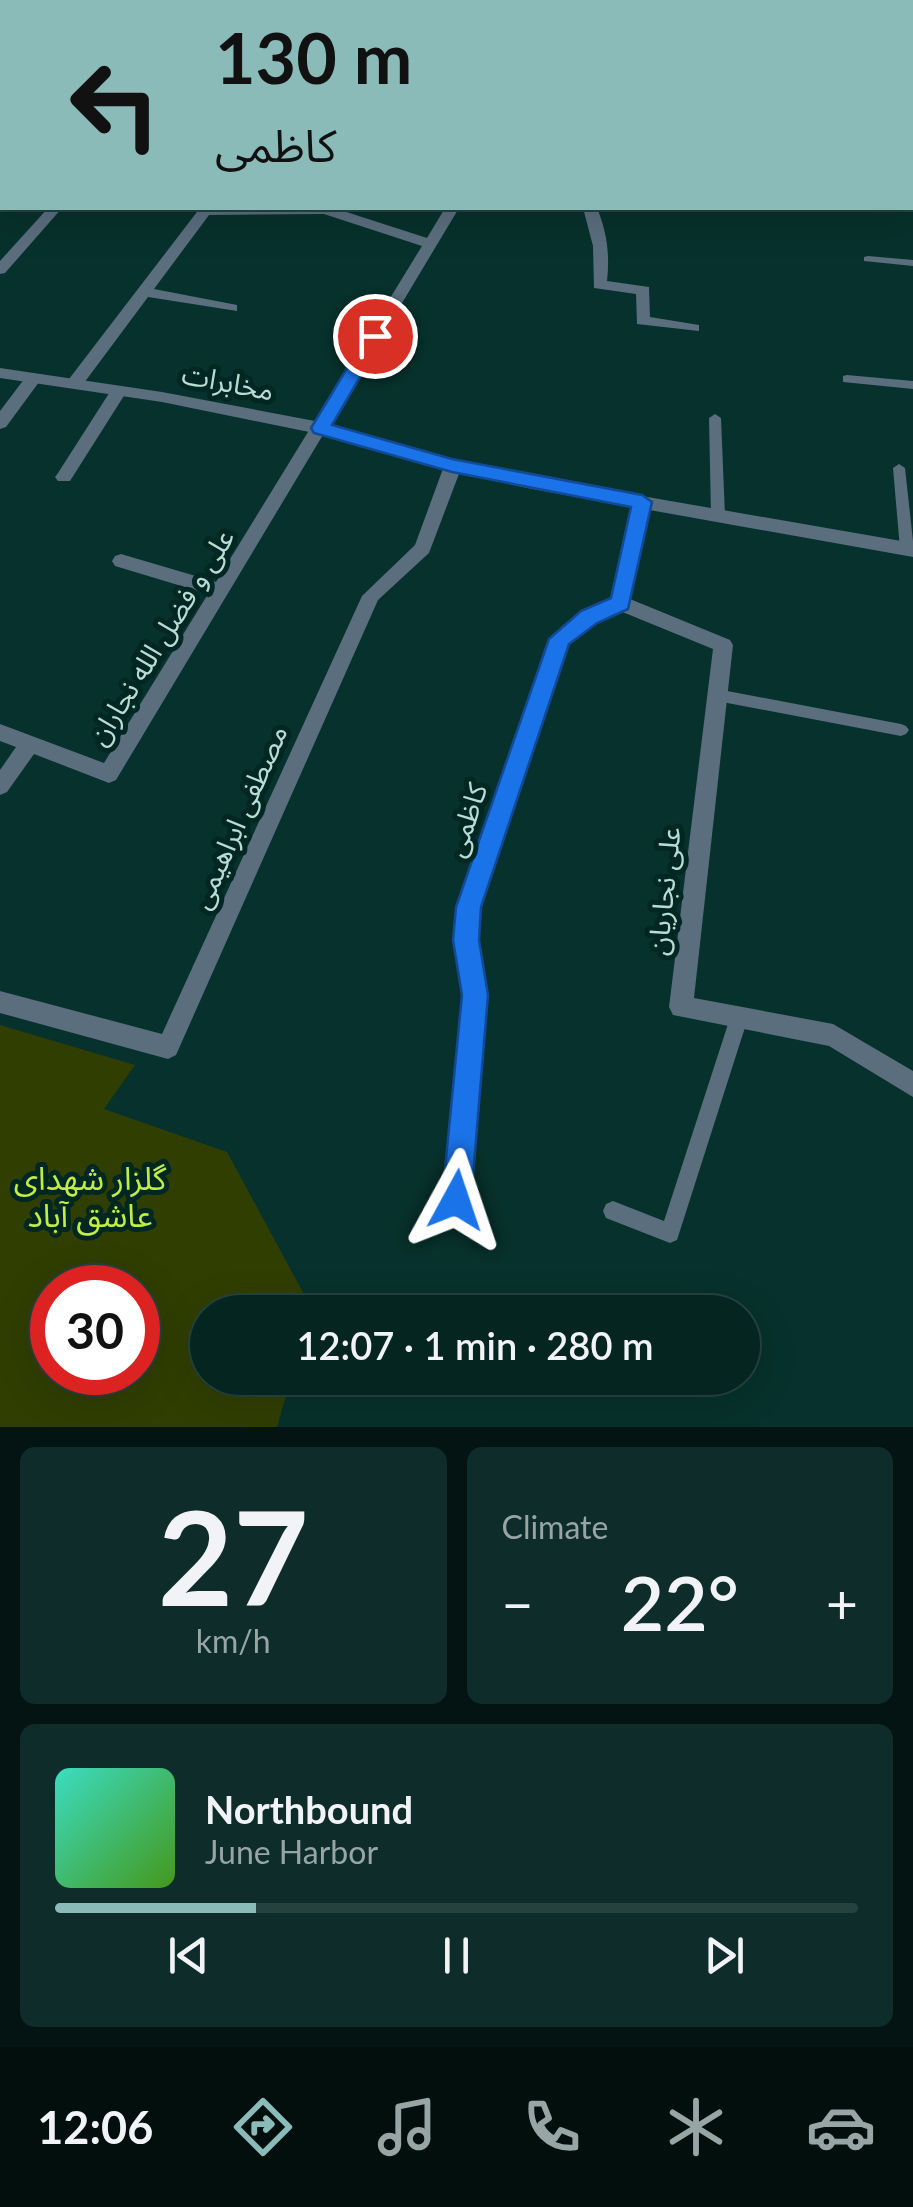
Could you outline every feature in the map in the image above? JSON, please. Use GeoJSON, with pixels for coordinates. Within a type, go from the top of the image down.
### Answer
{"type":"FeatureCollection","features":[{"type":"Feature","properties":{"kind":"street"},"geometry":{"type":"LineString","coordinates":[[0,270],[53,210]]}},
{"type":"Feature","properties":{"kind":"street"},"geometry":{"type":"LineString","coordinates":[[75,383],[205,211],[263,210]]}},
{"type":"Feature","properties":{"kind":"street"},"geometry":{"type":"LineString","coordinates":[[324,210],[430,244]]}},
{"type":"Feature","properties":{"kind":"street","name":"علی و فضل الله نجاران"},"geometry":{"type":"LineString","coordinates":[[0,732],[109,774],[451,210]]}},
{"type":"Feature","properties":{"kind":"street"},"geometry":{"type":"LineString","coordinates":[[591,210],[600,229],[603,256],[598,285],[644,290],[642,320],[694,328]]}},
{"type":"Feature","properties":{"kind":"street"},"geometry":{"type":"LineString","coordinates":[[144,292],[232,308]]}},
{"type":"Feature","properties":{"kind":"street","name":"مخابرات"},"geometry":{"type":"LineString","coordinates":[[0,373],[320,428],[452,466],[910,550]]}},
{"type":"Feature","properties":{"kind":"street"},"geometry":{"type":"LineString","coordinates":[[0,422],[34,378]]}},
{"type":"Feature","properties":{"kind":"street"},"geometry":{"type":"LineString","coordinates":[[64,477],[118,391]]}},
{"type":"Feature","properties":{"kind":"street","name":"مصطفی ابراهیمی"},"geometry":{"type":"LineString","coordinates":[[0,1002],[168,1048],[372,596],[423,548],[452,466]]}},
{"type":"Feature","properties":{"kind":"street"},"geometry":{"type":"LineString","coordinates":[[620,603],[642,502]]}},
{"type":"Feature","properties":{"kind":"street"},"geometry":{"type":"LineString","coordinates":[[121,561],[222,592]]}},
{"type":"Feature","properties":{"kind":"street","name":"علی نجاریان"},"geometry":{"type":"LineString","coordinates":[[620,603],[723,645],[681,1007],[833,1035],[913,1085]]}},
{"type":"Feature","properties":{"kind":"street","name":"کاظمی"},"geometry":{"type":"LineString","coordinates":[[456,1200],[475,995],[466,940],[468,907],[560,639],[589,617],[620,603]]}},
{"type":"Feature","properties":{"kind":"street"},"geometry":{"type":"LineString","coordinates":[[0,786],[30,744]]}},
{"type":"Feature","properties":{"kind":"lane"},"geometry":{"type":"LineString","coordinates":[[868,260],[913,263]]}},
{"type":"Feature","properties":{"kind":"lane"},"geometry":{"type":"LineString","coordinates":[[847,379],[913,385]]}},
{"type":"Feature","properties":{"kind":"lane"},"geometry":{"type":"LineString","coordinates":[[714,418],[718,516]]}},
{"type":"Feature","properties":{"kind":"lane"},"geometry":{"type":"LineString","coordinates":[[899,468],[910,550]]}},
{"type":"Feature","properties":{"kind":"lane"},"geometry":{"type":"LineString","coordinates":[[717,695],[901,730]]}},
{"type":"Feature","properties":{"kind":"lane"},"geometry":{"type":"LineString","coordinates":[[613,1211],[670,1233],[740,1018]]}},
{"type":"Feature","properties":{"kind":"green space","name":"گلزار شهدای عاشق آباد"},"geometry":{"type":"Polygon","coordinates":[[[0,1025],[135,1065],[104,1109],[227,1152],[304,1295],[190,1295],[190,1395],[286,1395],[277,1427],[0,1427],[0,1025]]]}},
{"type":"Feature","properties":{"kind":"route"},"geometry":{"type":"LineString","coordinates":[[375,336],[320,428],[452,466],[642,502],[620,603],[589,617],[560,639],[468,907],[466,940],[475,995],[456,1200]]}}]}
